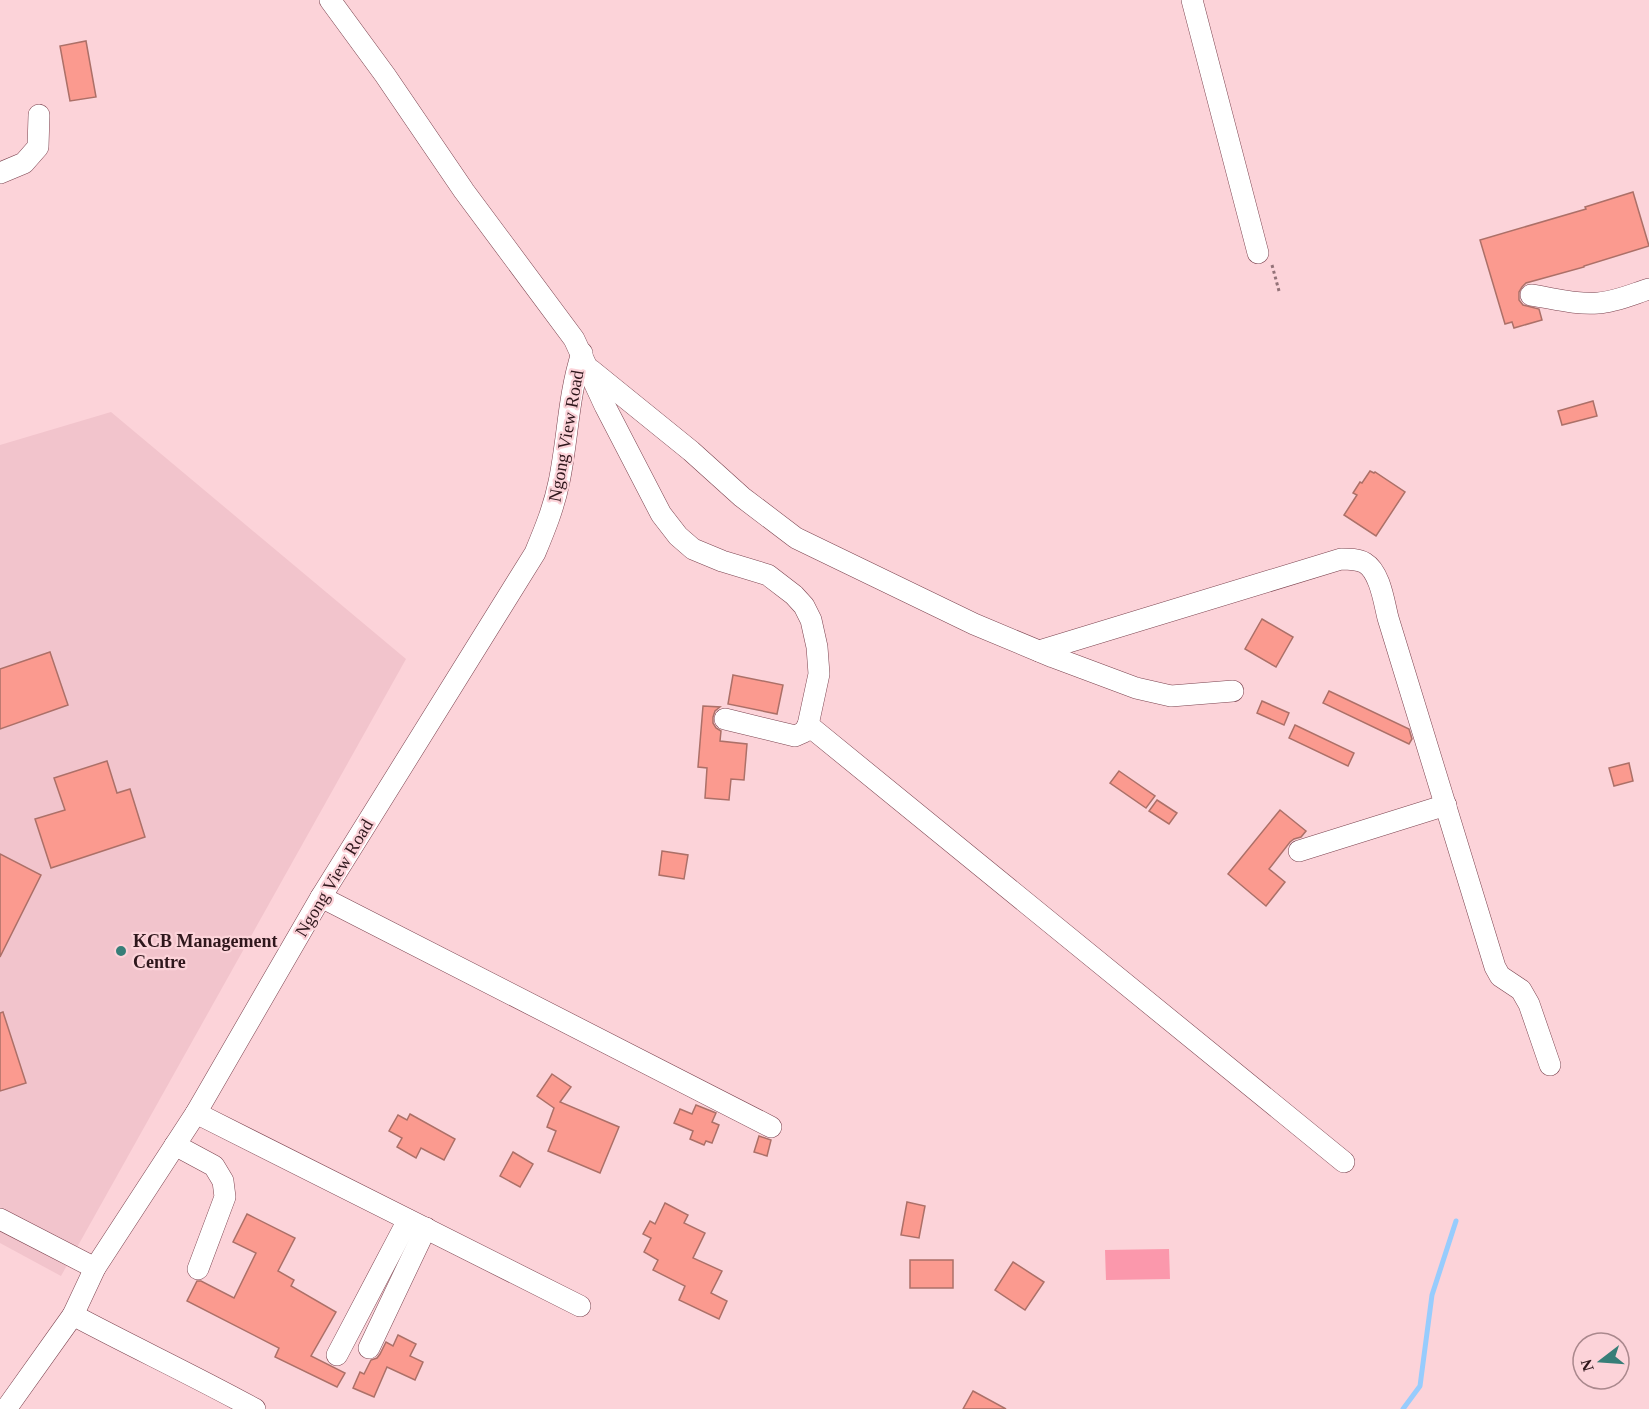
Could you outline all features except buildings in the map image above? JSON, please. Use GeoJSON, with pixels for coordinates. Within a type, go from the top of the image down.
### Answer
{"type":"FeatureCollection","features":[{"type":"Feature","properties":{"kind":"street"},"geometry":{"type":"LineString","coordinates":[[330,0],[471,200],[574,339],[605,406],[661,514],[678,536],[693,549],[722,561],[768,575],[794,595],[804,606],[811,620],[817,646],[819,674],[808,725],[804,732],[795,736],[725,719]]}},
{"type":"Feature","properties":{"kind":"street"},"geometry":{"type":"LineString","coordinates":[[1192,0],[1258,253]]}},
{"type":"Feature","properties":{"kind":"street"},"geometry":{"type":"LineString","coordinates":[[0,173],[24,163],[38,147],[39,115]]}},
{"type":"Feature","properties":{"kind":"street"},"geometry":{"type":"LineString","coordinates":[[1531,296],[1599,303],[1649,289]]}},
{"type":"Feature","properties":{"kind":"street"},"geometry":{"type":"LineString","coordinates":[[585,361],[742,497],[796,538],[974,624],[1136,688],[1171,696],[1233,691]]}},
{"type":"Feature","properties":{"kind":"street","name":"Ngong View Road"},"geometry":{"type":"LineString","coordinates":[[6,1409],[73,1315],[95,1268],[196,1113],[321,897],[535,553],[550,518],[560,482],[575,375],[585,361]]}},
{"type":"Feature","properties":{"kind":"street"},"geometry":{"type":"LineString","coordinates":[[1039,651],[1341,559],[1353,559],[1367,564],[1378,579],[1495,967],[1500,976],[1521,990],[1529,1004],[1550,1065]]}},
{"type":"Feature","properties":{"kind":"street"},"geometry":{"type":"LineString","coordinates":[[808,725],[1344,1162]]}},
{"type":"Feature","properties":{"kind":"street"},"geometry":{"type":"LineString","coordinates":[[1299,851],[1446,805]]}},
{"type":"Feature","properties":{"kind":"street"},"geometry":{"type":"LineString","coordinates":[[321,897],[771,1127]]}},
{"type":"Feature","properties":{"kind":"street"},"geometry":{"type":"LineString","coordinates":[[196,1113],[580,1306]]}},
{"type":"Feature","properties":{"kind":"street"},"geometry":{"type":"LineString","coordinates":[[175,1145],[214,1166],[222,1181],[225,1197],[198,1269]]}},
{"type":"Feature","properties":{"kind":"street"},"geometry":{"type":"LineString","coordinates":[[0,1219],[95,1268]]}},
{"type":"Feature","properties":{"kind":"street"},"geometry":{"type":"LineString","coordinates":[[369,1347],[417,1224]]}},
{"type":"Feature","properties":{"kind":"street"},"geometry":{"type":"LineString","coordinates":[[337,1355],[417,1224]]}},
{"type":"Feature","properties":{"kind":"street"},"geometry":{"type":"LineString","coordinates":[[73,1315],[255,1409]]}},
{"type":"Feature","properties":{"kind":"shaded area","name":"KCB Management Centre"},"geometry":{"type":"Polygon","coordinates":[[[111,412],[406,659],[61,1276],[0,1243],[0,445],[111,412]]]}},
{"type":"Feature","properties":{"kind":"shaded area"},"geometry":{"type":"Polygon","coordinates":[[[1169,1249],[1170,1279],[1106,1280],[1105,1250],[1169,1249]]]}},
{"type":"Feature","properties":{"kind":"waterway"},"geometry":{"type":"LineString","coordinates":[[1403,1409],[1420,1386],[1432,1295],[1456,1221]]}},
{"type":"Feature","properties":{"kind":"place","name":"KCB Management Centre"},"geometry":{"type":"Point","coordinates":[121,951]}}]}
